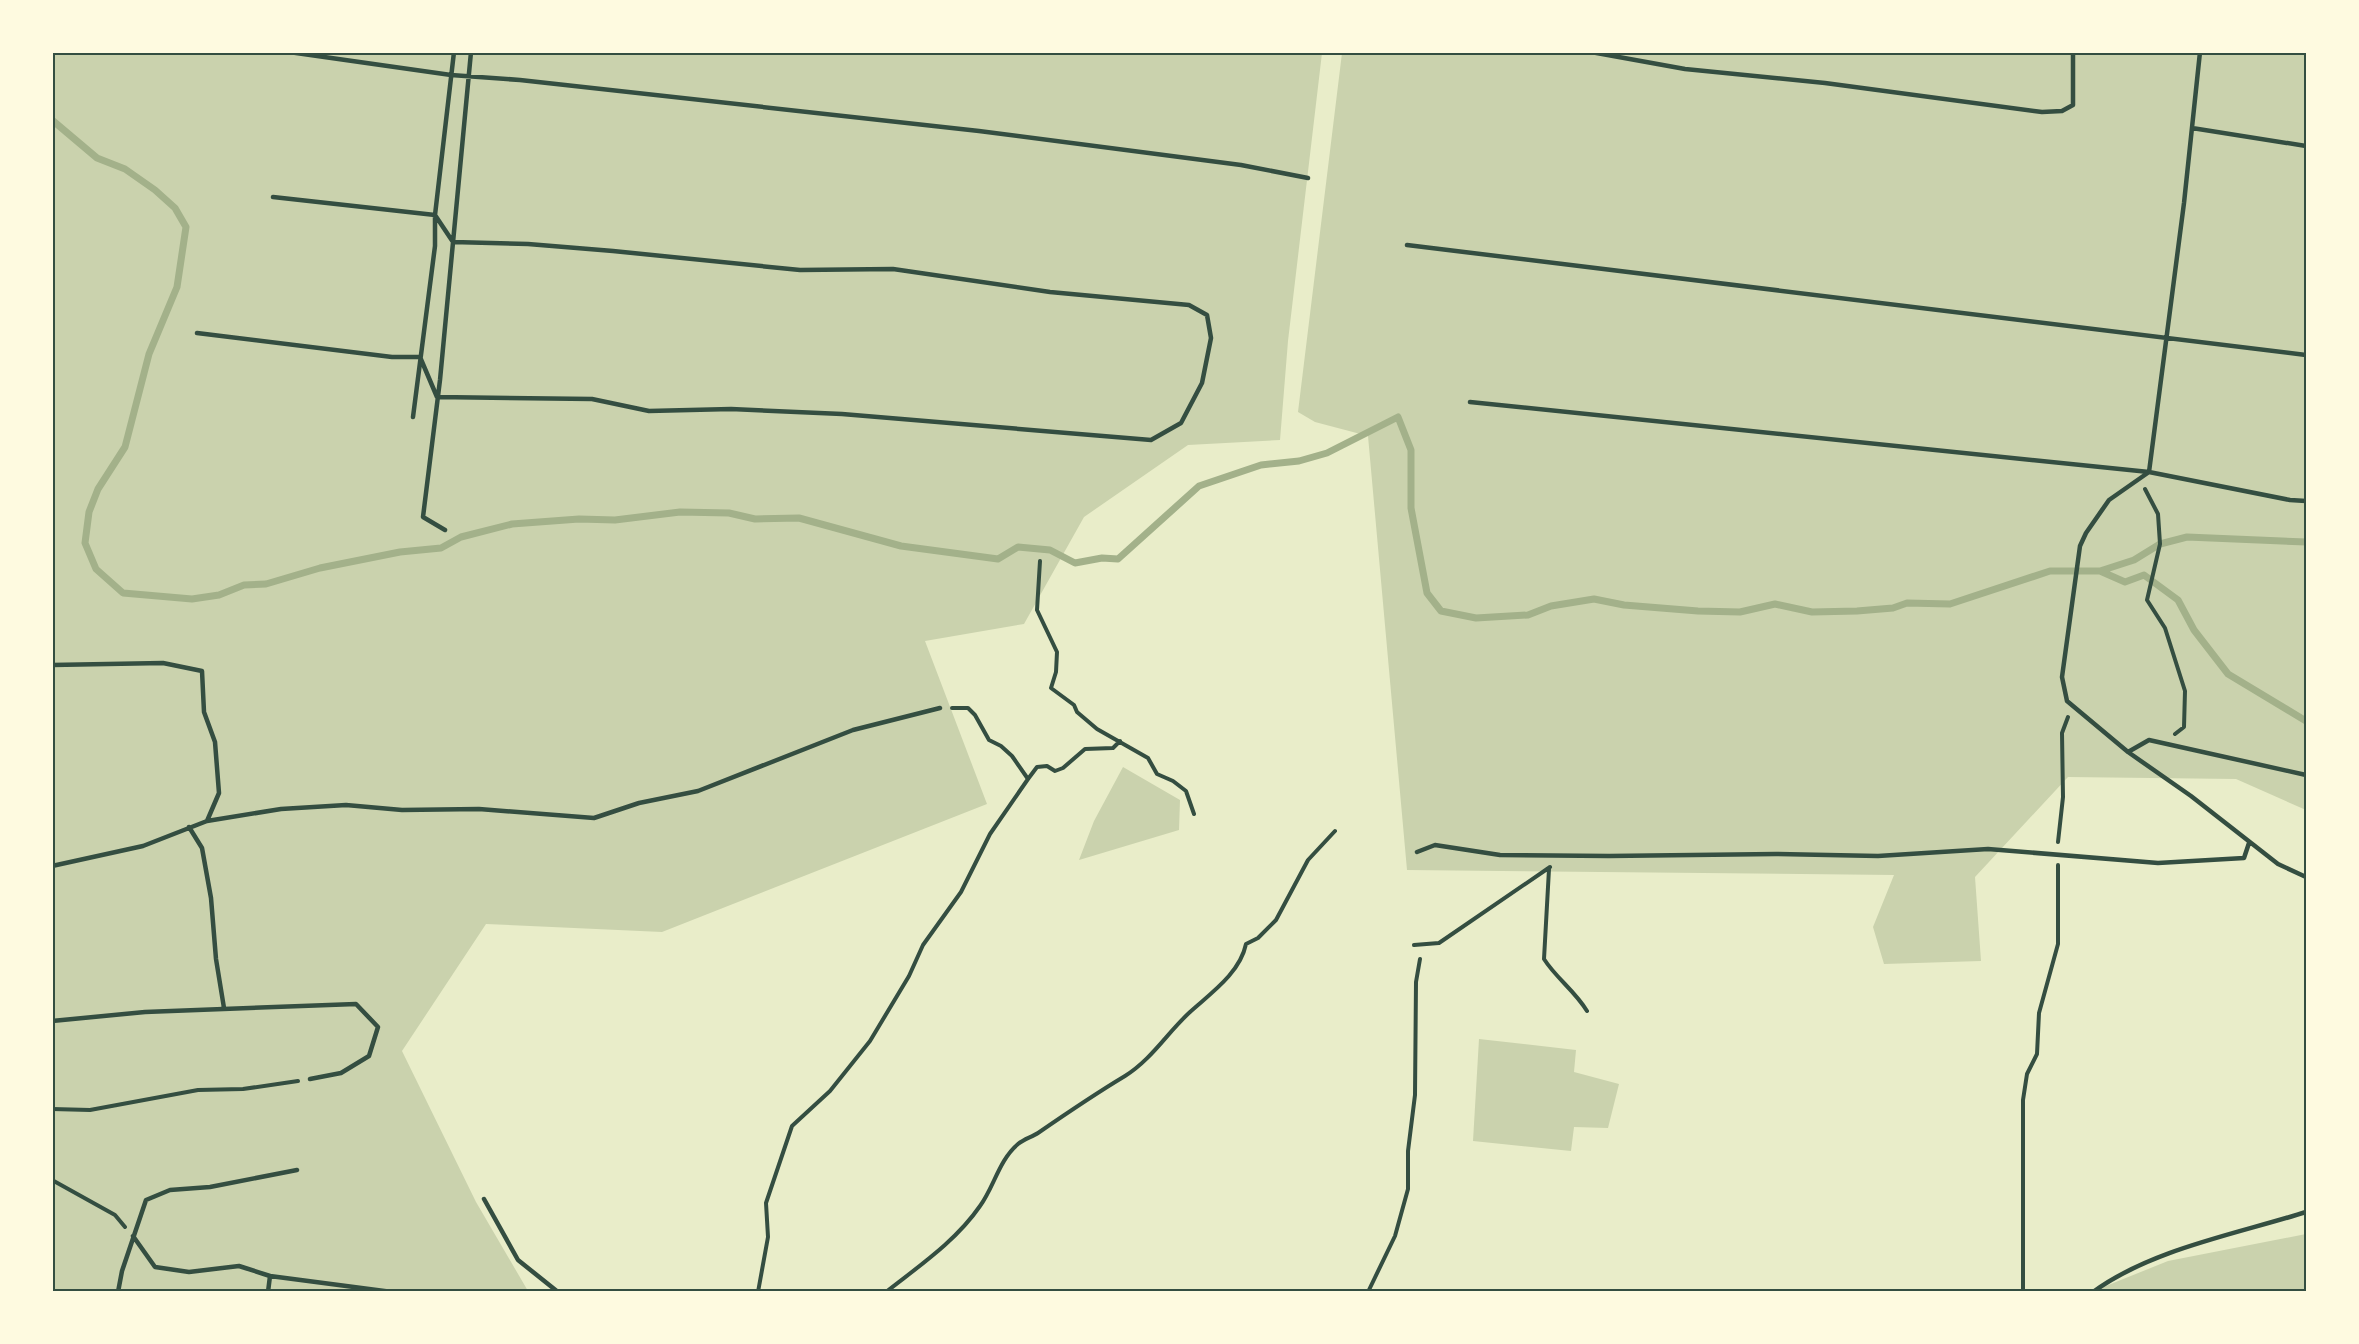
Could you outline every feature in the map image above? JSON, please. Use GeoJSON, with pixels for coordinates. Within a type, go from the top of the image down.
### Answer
{"type":"FeatureCollection","features":[{"type":"Feature","properties":{"kind":"lane"},"geometry":{"type":"LineString","coordinates":[[289,52],[468,77],[520,80],[979,131],[1241,165],[1308,178]]}},
{"type":"Feature","properties":{"kind":"lane"},"geometry":{"type":"LineString","coordinates":[[413,417],[435,246],[435,215],[454,52]]}},
{"type":"Feature","properties":{"kind":"lane"},"geometry":{"type":"LineString","coordinates":[[446,530],[423,517],[471,52]]}},
{"type":"Feature","properties":{"kind":"lane"},"geometry":{"type":"LineString","coordinates":[[1591,52],[1685,69],[1825,83],[2042,112],[2062,111],[2073,105],[2073,52]]}},
{"type":"Feature","properties":{"kind":"lane"},"geometry":{"type":"LineString","coordinates":[[2200,52],[2149,472],[2109,500],[2086,533],[2080,546],[2062,677],[2067,701],[2128,752],[2191,796],[2278,864],[2307,877]]}},
{"type":"Feature","properties":{"kind":"lane"},"geometry":{"type":"LineString","coordinates":[[2192,128],[2307,146]]}},
{"type":"Feature","properties":{"kind":"lane"},"geometry":{"type":"LineString","coordinates":[[273,197],[435,215],[453,242]]}},
{"type":"Feature","properties":{"kind":"lane"},"geometry":{"type":"LineString","coordinates":[[437,397],[592,399],[649,411],[731,409],[842,414],[1151,440],[1181,423],[1202,383],[1211,338],[1207,315],[1188,305],[1050,292],[893,269],[800,270],[560,246],[453,242]]}},
{"type":"Feature","properties":{"kind":"lane"},"geometry":{"type":"LineString","coordinates":[[1407,245],[2307,355]]}},
{"type":"Feature","properties":{"kind":"lane"},"geometry":{"type":"LineString","coordinates":[[197,333],[392,357],[420,357]]}},
{"type":"Feature","properties":{"kind":"lane"},"geometry":{"type":"LineString","coordinates":[[420,357],[437,397]]}},
{"type":"Feature","properties":{"kind":"lane"},"geometry":{"type":"LineString","coordinates":[[1470,402],[2149,472],[2290,500],[2307,501]]}},
{"type":"Feature","properties":{"kind":"lane"},"geometry":{"type":"LineString","coordinates":[[52,665],[163,663],[202,671],[204,712],[214,742],[219,793],[207,821]]}},
{"type":"Feature","properties":{"kind":"lane"},"geometry":{"type":"LineString","coordinates":[[52,866],[143,846],[207,821],[281,809],[346,805],[402,810],[490,810],[594,818],[639,803],[698,791],[853,730],[940,708]]}},
{"type":"Feature","properties":{"kind":"lane"},"geometry":{"type":"LineString","coordinates":[[2128,752],[2149,740],[2307,775]]}},
{"type":"Feature","properties":{"kind":"lane"},"geometry":{"type":"LineString","coordinates":[[189,827],[202,848],[224,1008]]}},
{"type":"Feature","properties":{"kind":"lane"},"geometry":{"type":"LineString","coordinates":[[1418,852],[1435,845],[1500,855],[1553,856],[1878,856],[1988,849],[2158,863],[2244,858],[2249,843]]}},
{"type":"Feature","properties":{"kind":"lane"},"geometry":{"type":"LineString","coordinates":[[52,1021],[224,1008],[356,1004],[378,1027],[369,1056],[340,1073],[310,1080]]}},
{"type":"Feature","properties":{"kind":"lane"},"geometry":{"type":"LineString","coordinates":[[118,1292],[133,1236],[146,1200],[170,1190],[210,1187],[297,1170]]}},
{"type":"Feature","properties":{"kind":"lane"},"geometry":{"type":"LineString","coordinates":[[484,1198],[518,1260],[558,1292]]}},
{"type":"Feature","properties":{"kind":"lane"},"geometry":{"type":"LineString","coordinates":[[2093,1292],[2113,1277],[2161,1256],[2307,1212]]}},
{"type":"Feature","properties":{"kind":"lane"},"geometry":{"type":"LineString","coordinates":[[133,1236],[155,1267],[189,1272],[239,1266],[270,1276],[393,1292]]}},
{"type":"Feature","properties":{"kind":"lane"},"geometry":{"type":"LineString","coordinates":[[268,1292],[270,1276]]}},
{"type":"Feature","properties":{"kind":"path"},"geometry":{"type":"LineString","coordinates":[[2140,480],[2158,514],[2160,544],[2147,600],[2165,628],[2185,692],[2184,727],[2165,743]]}},
{"type":"Feature","properties":{"kind":"path"},"geometry":{"type":"LineString","coordinates":[[1040,561],[1037,610],[1057,652],[1056,672],[1051,688],[1074,705],[1077,712],[1097,729],[1120,741],[1133,752],[1148,758],[1157,774],[1173,781],[1186,791],[1194,814]]}},
{"type":"Feature","properties":{"kind":"path"},"geometry":{"type":"LineString","coordinates":[[2023,1292],[2024,1100],[2027,1074],[2037,1054],[2039,1013],[2058,944],[2058,855],[2063,797],[2062,733],[2068,719],[2067,701]]}},
{"type":"Feature","properties":{"kind":"path"},"geometry":{"type":"LineString","coordinates":[[940,708],[968,708],[975,715],[989,740],[1001,746],[1012,756],[1028,779]]}},
{"type":"Feature","properties":{"kind":"path"},"geometry":{"type":"LineString","coordinates":[[758,1292],[768,1237],[766,1203],[792,1126],[830,1091],[870,1041],[909,976],[923,945],[961,892],[990,834],[1037,767],[1047,766],[1055,771],[1063,768],[1084,749],[1113,748],[1120,741]]}},
{"type":"Feature","properties":{"kind":"path"},"geometry":{"type":"LineString","coordinates":[[886,1292],[942,1249],[970,1219],[981,1205],[1001,1166],[1017,1144],[1094,1093],[1126,1076],[1150,1057],[1179,1022],[1212,996],[1243,958],[1246,944],[1258,938],[1276,921],[1308,860],[1335,831]]}},
{"type":"Feature","properties":{"kind":"path"},"geometry":{"type":"LineString","coordinates":[[1553,856],[1550,869],[1544,959],[1550,969],[1574,991],[1587,1011]]}},
{"type":"Feature","properties":{"kind":"path"},"geometry":{"type":"LineString","coordinates":[[1414,945],[1439,943],[1491,905],[1514,893],[1527,881],[1550,869]]}},
{"type":"Feature","properties":{"kind":"path"},"geometry":{"type":"LineString","coordinates":[[1368,1292],[1395,1236],[1408,1189],[1408,1151],[1415,1095],[1416,982],[1420,959]]}},
{"type":"Feature","properties":{"kind":"path"},"geometry":{"type":"LineString","coordinates":[[52,1109],[90,1110],[198,1090],[243,1089],[310,1080]]}},
{"type":"Feature","properties":{"kind":"path"},"geometry":{"type":"LineString","coordinates":[[52,1180],[115,1215],[133,1236]]}},
{"type":"Feature","properties":{"kind":"green space"},"geometry":{"type":"Polygon","coordinates":[[[52,53],[1322,53],[1288,341],[1280,440],[1188,445],[1084,517],[1024,624],[925,641],[987,804],[662,932],[486,924],[402,1051],[476,1202],[528,1291],[53,1291],[52,53]]]}},
{"type":"Feature","properties":{"kind":"green space"},"geometry":{"type":"Polygon","coordinates":[[[1342,53],[2306,53],[2306,810],[2236,779],[2068,777],[1975,877],[1981,961],[1884,964],[1873,927],[1894,875],[1407,870],[1368,436],[1315,422],[1298,412],[1342,53]]]}},
{"type":"Feature","properties":{"kind":"green space"},"geometry":{"type":"Polygon","coordinates":[[[1123,767],[1180,800],[1179,830],[1079,860],[1094,821],[1123,767]]]}},
{"type":"Feature","properties":{"kind":"green space"},"geometry":{"type":"Polygon","coordinates":[[[1479,1039],[1576,1050],[1574,1072],[1619,1084],[1608,1128],[1574,1127],[1571,1151],[1473,1141],[1479,1039]]]}},
{"type":"Feature","properties":{"kind":"green space"},"geometry":{"type":"Polygon","coordinates":[[[2306,1234],[2306,1291],[2091,1292],[2168,1261],[2306,1234]]]}},
{"type":"Feature","properties":{"kind":"waterway"},"geometry":{"type":"LineString","coordinates":[[52,120],[97,158],[125,169],[155,190],[175,208],[186,227],[177,287],[149,354],[125,447],[98,489],[89,512],[85,543],[96,569],[123,593],[192,599],[219,595],[244,585],[266,584],[320,568],[400,552],[441,548],[461,537],[512,524],[579,519],[615,520],[680,512],[729,513],[755,519],[799,518],[901,546],[998,559],[1018,547],[1050,550],[1075,563],[1102,558],[1118,559],[1199,486],[1261,465],[1299,461],[1327,453],[1398,417],[1411,450],[1411,508],[1427,593],[1441,611],[1476,618],[1528,615],[1551,606],[1594,599],[1624,605],[1698,611],[1740,612],[1775,604],[1812,612],[1857,611],[1893,608],[1907,603],[1950,604],[2050,571],[2100,571],[2125,582],[2144,575],[2178,600],[2194,630],[2228,674],[2306,721]]}},
{"type":"Feature","properties":{"kind":"waterway"},"geometry":{"type":"LineString","coordinates":[[2100,571],[2134,560],[2160,544],[2187,537],[2306,542]]}}]}
